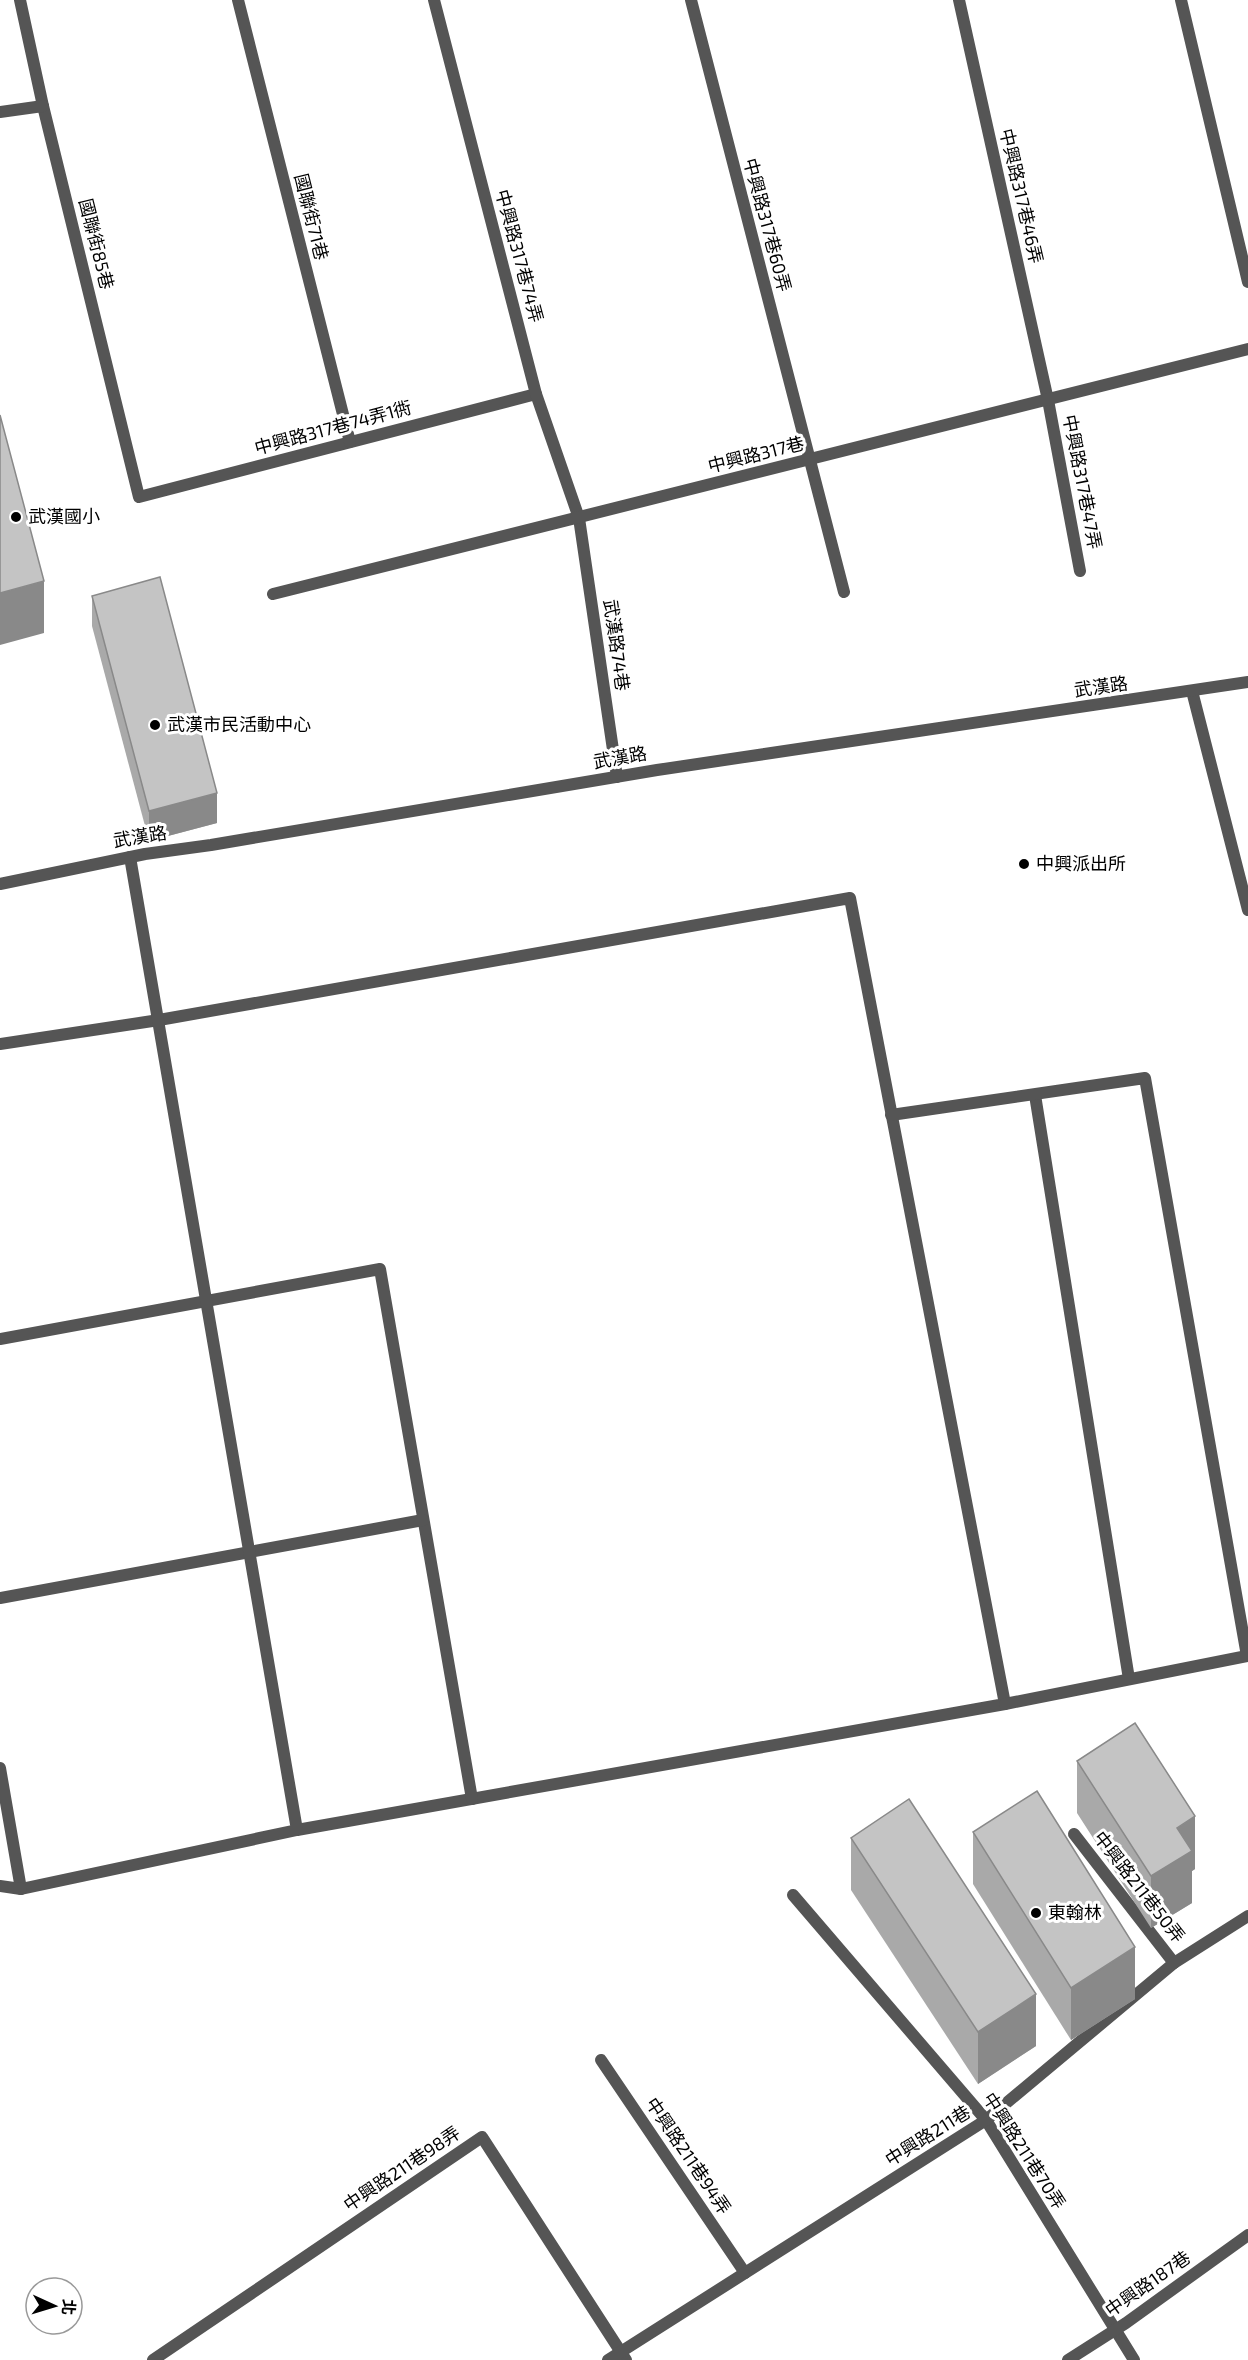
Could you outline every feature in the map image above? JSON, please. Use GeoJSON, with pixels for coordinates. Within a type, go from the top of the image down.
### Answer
{"type":"FeatureCollection","features":[{"type":"Feature","properties":{"kind":"street","name":"國聯街85巷"},"geometry":{"type":"LineString","coordinates":[[20,0],[43,106],[139,497]]}},
{"type":"Feature","properties":{"kind":"street","name":"國聯街71巷"},"geometry":{"type":"LineString","coordinates":[[238,0],[350,442]]}},
{"type":"Feature","properties":{"kind":"street","name":"中興路317巷74弄"},"geometry":{"type":"LineString","coordinates":[[434,0],[536,394],[579,518]]}},
{"type":"Feature","properties":{"kind":"street","name":"中興路317巷60弄"},"geometry":{"type":"LineString","coordinates":[[691,0],[844,592]]}},
{"type":"Feature","properties":{"kind":"street","name":"中興路317巷46弄"},"geometry":{"type":"LineString","coordinates":[[959,0],[1048,400]]}},
{"type":"Feature","properties":{"kind":"street"},"geometry":{"type":"LineString","coordinates":[[1181,0],[1248,282]]}},
{"type":"Feature","properties":{"kind":"street"},"geometry":{"type":"LineString","coordinates":[[0,112],[43,106]]}},
{"type":"Feature","properties":{"kind":"street","name":"中興路317巷"},"geometry":{"type":"LineString","coordinates":[[273,594],[1248,349]]}},
{"type":"Feature","properties":{"kind":"street","name":"中興路317巷74弄1衖"},"geometry":{"type":"LineString","coordinates":[[139,497],[536,394]]}},
{"type":"Feature","properties":{"kind":"street","name":"中興路317巷47弄"},"geometry":{"type":"LineString","coordinates":[[1048,400],[1080,571]]}},
{"type":"Feature","properties":{"kind":"street","name":"武漢路74巷"},"geometry":{"type":"LineString","coordinates":[[579,518],[617,777]]}},
{"type":"Feature","properties":{"kind":"street","name":"武漢路"},"geometry":{"type":"LineString","coordinates":[[0,884],[130,857],[617,777],[1248,682]]}},
{"type":"Feature","properties":{"kind":"street"},"geometry":{"type":"LineString","coordinates":[[1192,691],[1248,910]]}},
{"type":"Feature","properties":{"kind":"street"},"geometry":{"type":"LineString","coordinates":[[130,857],[297,1830]]}},
{"type":"Feature","properties":{"kind":"street"},"geometry":{"type":"LineString","coordinates":[[0,1044],[159,1020],[850,898],[1005,1704]]}},
{"type":"Feature","properties":{"kind":"street"},"geometry":{"type":"LineString","coordinates":[[0,1886],[21,1889],[297,1830],[1005,1704],[1247,1656],[1145,1078],[891,1115]]}},
{"type":"Feature","properties":{"kind":"street"},"geometry":{"type":"LineString","coordinates":[[1035,1095],[1129,1679]]}},
{"type":"Feature","properties":{"kind":"street"},"geometry":{"type":"LineString","coordinates":[[0,1339],[380,1269],[472,1799]]}},
{"type":"Feature","properties":{"kind":"street"},"geometry":{"type":"LineString","coordinates":[[0,1598],[423,1520]]}},
{"type":"Feature","properties":{"kind":"street"},"geometry":{"type":"LineString","coordinates":[[0,1768],[21,1889]]}},
{"type":"Feature","properties":{"kind":"street","name":"中興路211巷50弄"},"geometry":{"type":"LineString","coordinates":[[1074,1834],[1174,1963]]}},
{"type":"Feature","properties":{"kind":"street","name":"中興路211巷70弄"},"geometry":{"type":"LineString","coordinates":[[793,1895],[986,2120],[1134,2360]]}},
{"type":"Feature","properties":{"kind":"street","name":"中興路211巷"},"geometry":{"type":"LineString","coordinates":[[608,2360],[624,2356],[745,2273],[986,2120],[1174,1963],[1248,1916]]}},
{"type":"Feature","properties":{"kind":"street","name":"中興路211巷94弄"},"geometry":{"type":"LineString","coordinates":[[601,2060],[745,2273]]}},
{"type":"Feature","properties":{"kind":"street","name":"中興路211巷98弄"},"geometry":{"type":"LineString","coordinates":[[153,2360],[482,2137],[624,2356]]}},
{"type":"Feature","properties":{"kind":"street","name":"中興路187巷"},"geometry":{"type":"LineString","coordinates":[[1068,2360],[1116,2330],[1248,2235]]}},
{"type":"Feature","properties":{"kind":"building"},"geometry":{"type":"Polygon","coordinates":[[[0,415],[44,581],[0,593],[0,415]]]}},
{"type":"Feature","properties":{"kind":"building","name":"武漢市民活動中心"},"geometry":{"type":"Polygon","coordinates":[[[160,577],[217,793],[149,811],[92,596],[160,577]]]}},
{"type":"Feature","properties":{"kind":"building"},"geometry":{"type":"Polygon","coordinates":[[[1135,1723],[1195,1816],[1177,1828],[1192,1851],[1151,1876],[1077,1761],[1135,1723]]]}},
{"type":"Feature","properties":{"kind":"building"},"geometry":{"type":"Polygon","coordinates":[[[1037,1791],[1135,1947],[1071,1988],[973,1832],[1037,1791]]]}},
{"type":"Feature","properties":{"kind":"building"},"geometry":{"type":"Polygon","coordinates":[[[909,1799],[1036,1994],[978,2032],[851,1838],[909,1799]]]}},
{"type":"Feature","properties":{"kind":"place","name":"武漢國小"},"geometry":{"type":"Point","coordinates":[16,517]}},
{"type":"Feature","properties":{"kind":"place","name":"武漢市民活動中心"},"geometry":{"type":"Point","coordinates":[155,725]}},
{"type":"Feature","properties":{"kind":"place","name":"中興派出所"},"geometry":{"type":"Point","coordinates":[1024,864]}},
{"type":"Feature","properties":{"kind":"place","name":"東翰林"},"geometry":{"type":"Point","coordinates":[1036,1913]}}]}
